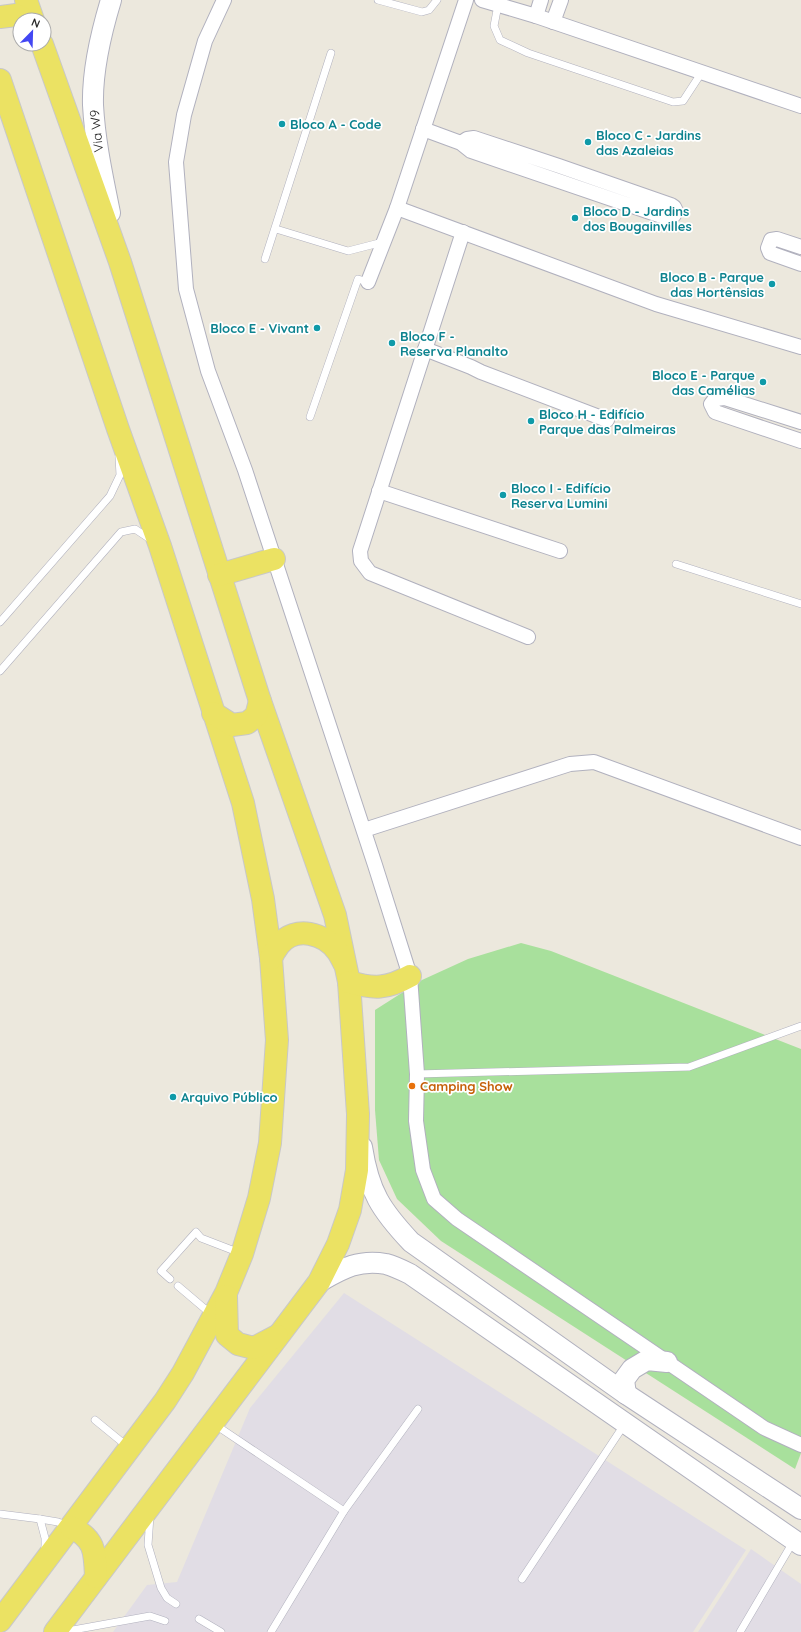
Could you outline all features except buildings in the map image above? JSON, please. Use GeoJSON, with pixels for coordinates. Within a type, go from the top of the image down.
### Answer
{"type":"FeatureCollection","features":[{"type":"Feature","properties":{"kind":"main road"},"geometry":{"type":"LineString","coordinates":[[26,0],[30,12]]}},
{"type":"Feature","properties":{"kind":"main road","name":"Via W9"},"geometry":{"type":"LineString","coordinates":[[111,0],[104,22],[96,62],[93,104],[98,152],[120,262]]}},
{"type":"Feature","properties":{"kind":"main road"},"geometry":{"type":"LineString","coordinates":[[0,17],[12,16]]}},
{"type":"Feature","properties":{"kind":"main road"},"geometry":{"type":"LineString","coordinates":[[45,52],[120,262],[260,701],[335,915],[348,976],[358,1114],[365,1167],[373,1192],[390,1219],[411,1242],[626,1394],[801,1509]]}},
{"type":"Feature","properties":{"kind":"main road"},"geometry":{"type":"LineString","coordinates":[[0,80],[118,429],[160,546],[243,802],[263,899],[271,958],[277,1040],[270,1143],[259,1198],[242,1254],[226,1293],[172,1390],[0,1620]]}},
{"type":"Feature","properties":{"kind":"main road"},"geometry":{"type":"LineString","coordinates":[[219,575],[274,559]]}},
{"type":"Feature","properties":{"kind":"main road"},"geometry":{"type":"LineString","coordinates":[[213,713],[232,725],[247,723],[256,716],[260,701]]}},
{"type":"Feature","properties":{"kind":"main road"},"geometry":{"type":"LineString","coordinates":[[271,958],[283,941],[294,935],[307,933],[320,938],[338,951],[348,976],[363,986],[378,987],[396,984],[410,976]]}},
{"type":"Feature","properties":{"kind":"main road"},"geometry":{"type":"LineString","coordinates":[[56,1632],[319,1282],[338,1244],[350,1210],[357,1170],[358,1114]]}},
{"type":"Feature","properties":{"kind":"main road"},"geometry":{"type":"LineString","coordinates":[[319,1282],[348,1266],[365,1263],[387,1264],[410,1274],[798,1543]]}},
{"type":"Feature","properties":{"kind":"main road"},"geometry":{"type":"LineString","coordinates":[[226,1293],[227,1335],[238,1344],[254,1348],[280,1335]]}},
{"type":"Feature","properties":{"kind":"main road"},"geometry":{"type":"LineString","coordinates":[[626,1394],[624,1380],[632,1370],[647,1360],[667,1362]]}},
{"type":"Feature","properties":{"kind":"main road"},"geometry":{"type":"LineString","coordinates":[[71,1527],[81,1532],[92,1544],[96,1556],[96,1577]]}},
{"type":"Feature","properties":{"kind":"street"},"geometry":{"type":"LineString","coordinates":[[224,0],[205,41],[184,115],[176,162],[186,289],[208,371],[245,470],[364,830],[410,976],[417,1074],[416,1121],[423,1170],[434,1199],[457,1219],[764,1428],[801,1445]]}},
{"type":"Feature","properties":{"kind":"street"},"geometry":{"type":"LineString","coordinates":[[368,282],[397,208],[466,0]]}},
{"type":"Feature","properties":{"kind":"street"},"geometry":{"type":"LineString","coordinates":[[482,0],[536,16],[801,106]]}},
{"type":"Feature","properties":{"kind":"street"},"geometry":{"type":"LineString","coordinates":[[536,16],[541,0]]}},
{"type":"Feature","properties":{"kind":"street"},"geometry":{"type":"LineString","coordinates":[[553,22],[561,0]]}},
{"type":"Feature","properties":{"kind":"street"},"geometry":{"type":"LineString","coordinates":[[423,129],[461,143],[471,151],[667,218],[674,215],[676,211],[671,205],[474,138],[467,139],[461,143]]}},
{"type":"Feature","properties":{"kind":"street"},"geometry":{"type":"LineString","coordinates":[[397,208],[656,304],[801,347]]}},
{"type":"Feature","properties":{"kind":"street"},"geometry":{"type":"LineString","coordinates":[[463,232],[360,551],[361,561],[370,573],[528,637]]}},
{"type":"Feature","properties":{"kind":"street"},"geometry":{"type":"LineString","coordinates":[[801,247],[777,239],[771,240],[768,248],[770,253],[801,264]]}},
{"type":"Feature","properties":{"kind":"street"},"geometry":{"type":"LineString","coordinates":[[425,350],[607,420]]}},
{"type":"Feature","properties":{"kind":"street"},"geometry":{"type":"LineString","coordinates":[[801,422],[725,398],[714,399],[711,404],[715,412],[801,441]]}},
{"type":"Feature","properties":{"kind":"street"},"geometry":{"type":"LineString","coordinates":[[379,491],[560,551]]}},
{"type":"Feature","properties":{"kind":"street"},"geometry":{"type":"LineString","coordinates":[[364,830],[570,764],[594,762],[801,838]]}},
{"type":"Feature","properties":{"kind":"lane"},"geometry":{"type":"LineString","coordinates":[[378,0],[422,12],[429,10],[437,0]]}},
{"type":"Feature","properties":{"kind":"lane"},"geometry":{"type":"LineString","coordinates":[[498,5],[494,26],[500,40],[528,53],[666,100],[673,102],[683,101],[702,72]]}},
{"type":"Feature","properties":{"kind":"lane"},"geometry":{"type":"LineString","coordinates":[[265,259],[276,229],[331,53]]}},
{"type":"Feature","properties":{"kind":"lane"},"geometry":{"type":"LineString","coordinates":[[276,229],[348,251],[383,242]]}},
{"type":"Feature","properties":{"kind":"lane"},"geometry":{"type":"LineString","coordinates":[[310,417],[358,279],[368,282]]}},
{"type":"Feature","properties":{"kind":"lane"},"geometry":{"type":"LineString","coordinates":[[0,622],[110,496],[120,475],[118,429]]}},
{"type":"Feature","properties":{"kind":"lane"},"geometry":{"type":"LineString","coordinates":[[0,671],[121,532],[135,529],[160,546]]}},
{"type":"Feature","properties":{"kind":"lane"},"geometry":{"type":"LineString","coordinates":[[676,564],[801,604]]}},
{"type":"Feature","properties":{"kind":"lane"},"geometry":{"type":"LineString","coordinates":[[417,1074],[689,1067],[801,1026]]}},
{"type":"Feature","properties":{"kind":"lane"},"geometry":{"type":"LineString","coordinates":[[170,1279],[161,1271],[196,1232],[201,1238],[242,1254]]}},
{"type":"Feature","properties":{"kind":"lane"},"geometry":{"type":"LineString","coordinates":[[178,1286],[214,1317]]}},
{"type":"Feature","properties":{"kind":"lane"},"geometry":{"type":"LineString","coordinates":[[271,1632],[344,1511],[418,1409]]}},
{"type":"Feature","properties":{"kind":"lane"},"geometry":{"type":"LineString","coordinates":[[95,1420],[130,1448]]}},
{"type":"Feature","properties":{"kind":"lane"},"geometry":{"type":"LineString","coordinates":[[213,1423],[344,1511]]}},
{"type":"Feature","properties":{"kind":"lane"},"geometry":{"type":"LineString","coordinates":[[522,1579],[625,1423]]}},
{"type":"Feature","properties":{"kind":"lane"},"geometry":{"type":"LineString","coordinates":[[150,1505],[148,1545],[161,1588],[167,1598],[176,1604]]}},
{"type":"Feature","properties":{"kind":"lane"},"geometry":{"type":"LineString","coordinates":[[0,1514],[58,1522],[71,1527]]}},
{"type":"Feature","properties":{"kind":"lane"},"geometry":{"type":"LineString","coordinates":[[40,1519],[45,1538],[44,1561]]}},
{"type":"Feature","properties":{"kind":"lane"},"geometry":{"type":"LineString","coordinates":[[740,1632],[798,1543]]}},
{"type":"Feature","properties":{"kind":"lane"},"geometry":{"type":"LineString","coordinates":[[62,1632],[150,1616],[164,1622]]}},
{"type":"Feature","properties":{"kind":"lane"},"geometry":{"type":"LineString","coordinates":[[199,1619],[221,1632]]}},
{"type":"Feature","properties":{"kind":"shaded area"},"geometry":{"type":"Polygon","coordinates":[[[344,1293],[746,1550],[693,1632],[113,1632],[147,1585],[177,1582],[250,1408],[344,1293]]]}},
{"type":"Feature","properties":{"kind":"shaded area"},"geometry":{"type":"Polygon","coordinates":[[[751,1549],[801,1584],[801,1632],[698,1632],[751,1549]]]}},
{"type":"Feature","properties":{"kind":"green space"},"geometry":{"type":"Polygon","coordinates":[[[521,943],[551,951],[801,1049],[801,1453],[795,1469],[441,1241],[397,1199],[379,1160],[375,1110],[375,1010],[422,980],[468,959],[521,943]]]}},
{"type":"Feature","properties":{"kind":"place","name":"Bloco A - Code"},"geometry":{"type":"Point","coordinates":[282,124]}},
{"type":"Feature","properties":{"kind":"place","name":"Bloco C - Jardins das Azaleias"},"geometry":{"type":"Point","coordinates":[588,142]}},
{"type":"Feature","properties":{"kind":"place","name":"Bloco D - Jardins dos Bougainvilles"},"geometry":{"type":"Point","coordinates":[575,218]}},
{"type":"Feature","properties":{"kind":"place","name":"Bloco B - Parque das Hortênsias"},"geometry":{"type":"Point","coordinates":[772,284]}},
{"type":"Feature","properties":{"kind":"place","name":"Bloco E - Vivant"},"geometry":{"type":"Point","coordinates":[317,328]}},
{"type":"Feature","properties":{"kind":"place","name":"Bloco F - Reserva Planalto"},"geometry":{"type":"Point","coordinates":[392,343]}},
{"type":"Feature","properties":{"kind":"place","name":"Bloco E - Parque das Camélias"},"geometry":{"type":"Point","coordinates":[763,382]}},
{"type":"Feature","properties":{"kind":"place","name":"Bloco H - Edifício Parque das Palmeiras"},"geometry":{"type":"Point","coordinates":[531,421]}},
{"type":"Feature","properties":{"kind":"place","name":"Bloco I - Edifício Reserva Lumini"},"geometry":{"type":"Point","coordinates":[503,495]}},
{"type":"Feature","properties":{"kind":"place","name":"Camping Show"},"geometry":{"type":"Point","coordinates":[412,1086]}},
{"type":"Feature","properties":{"kind":"place","name":"Arquivo Público"},"geometry":{"type":"Point","coordinates":[173,1097]}}]}
